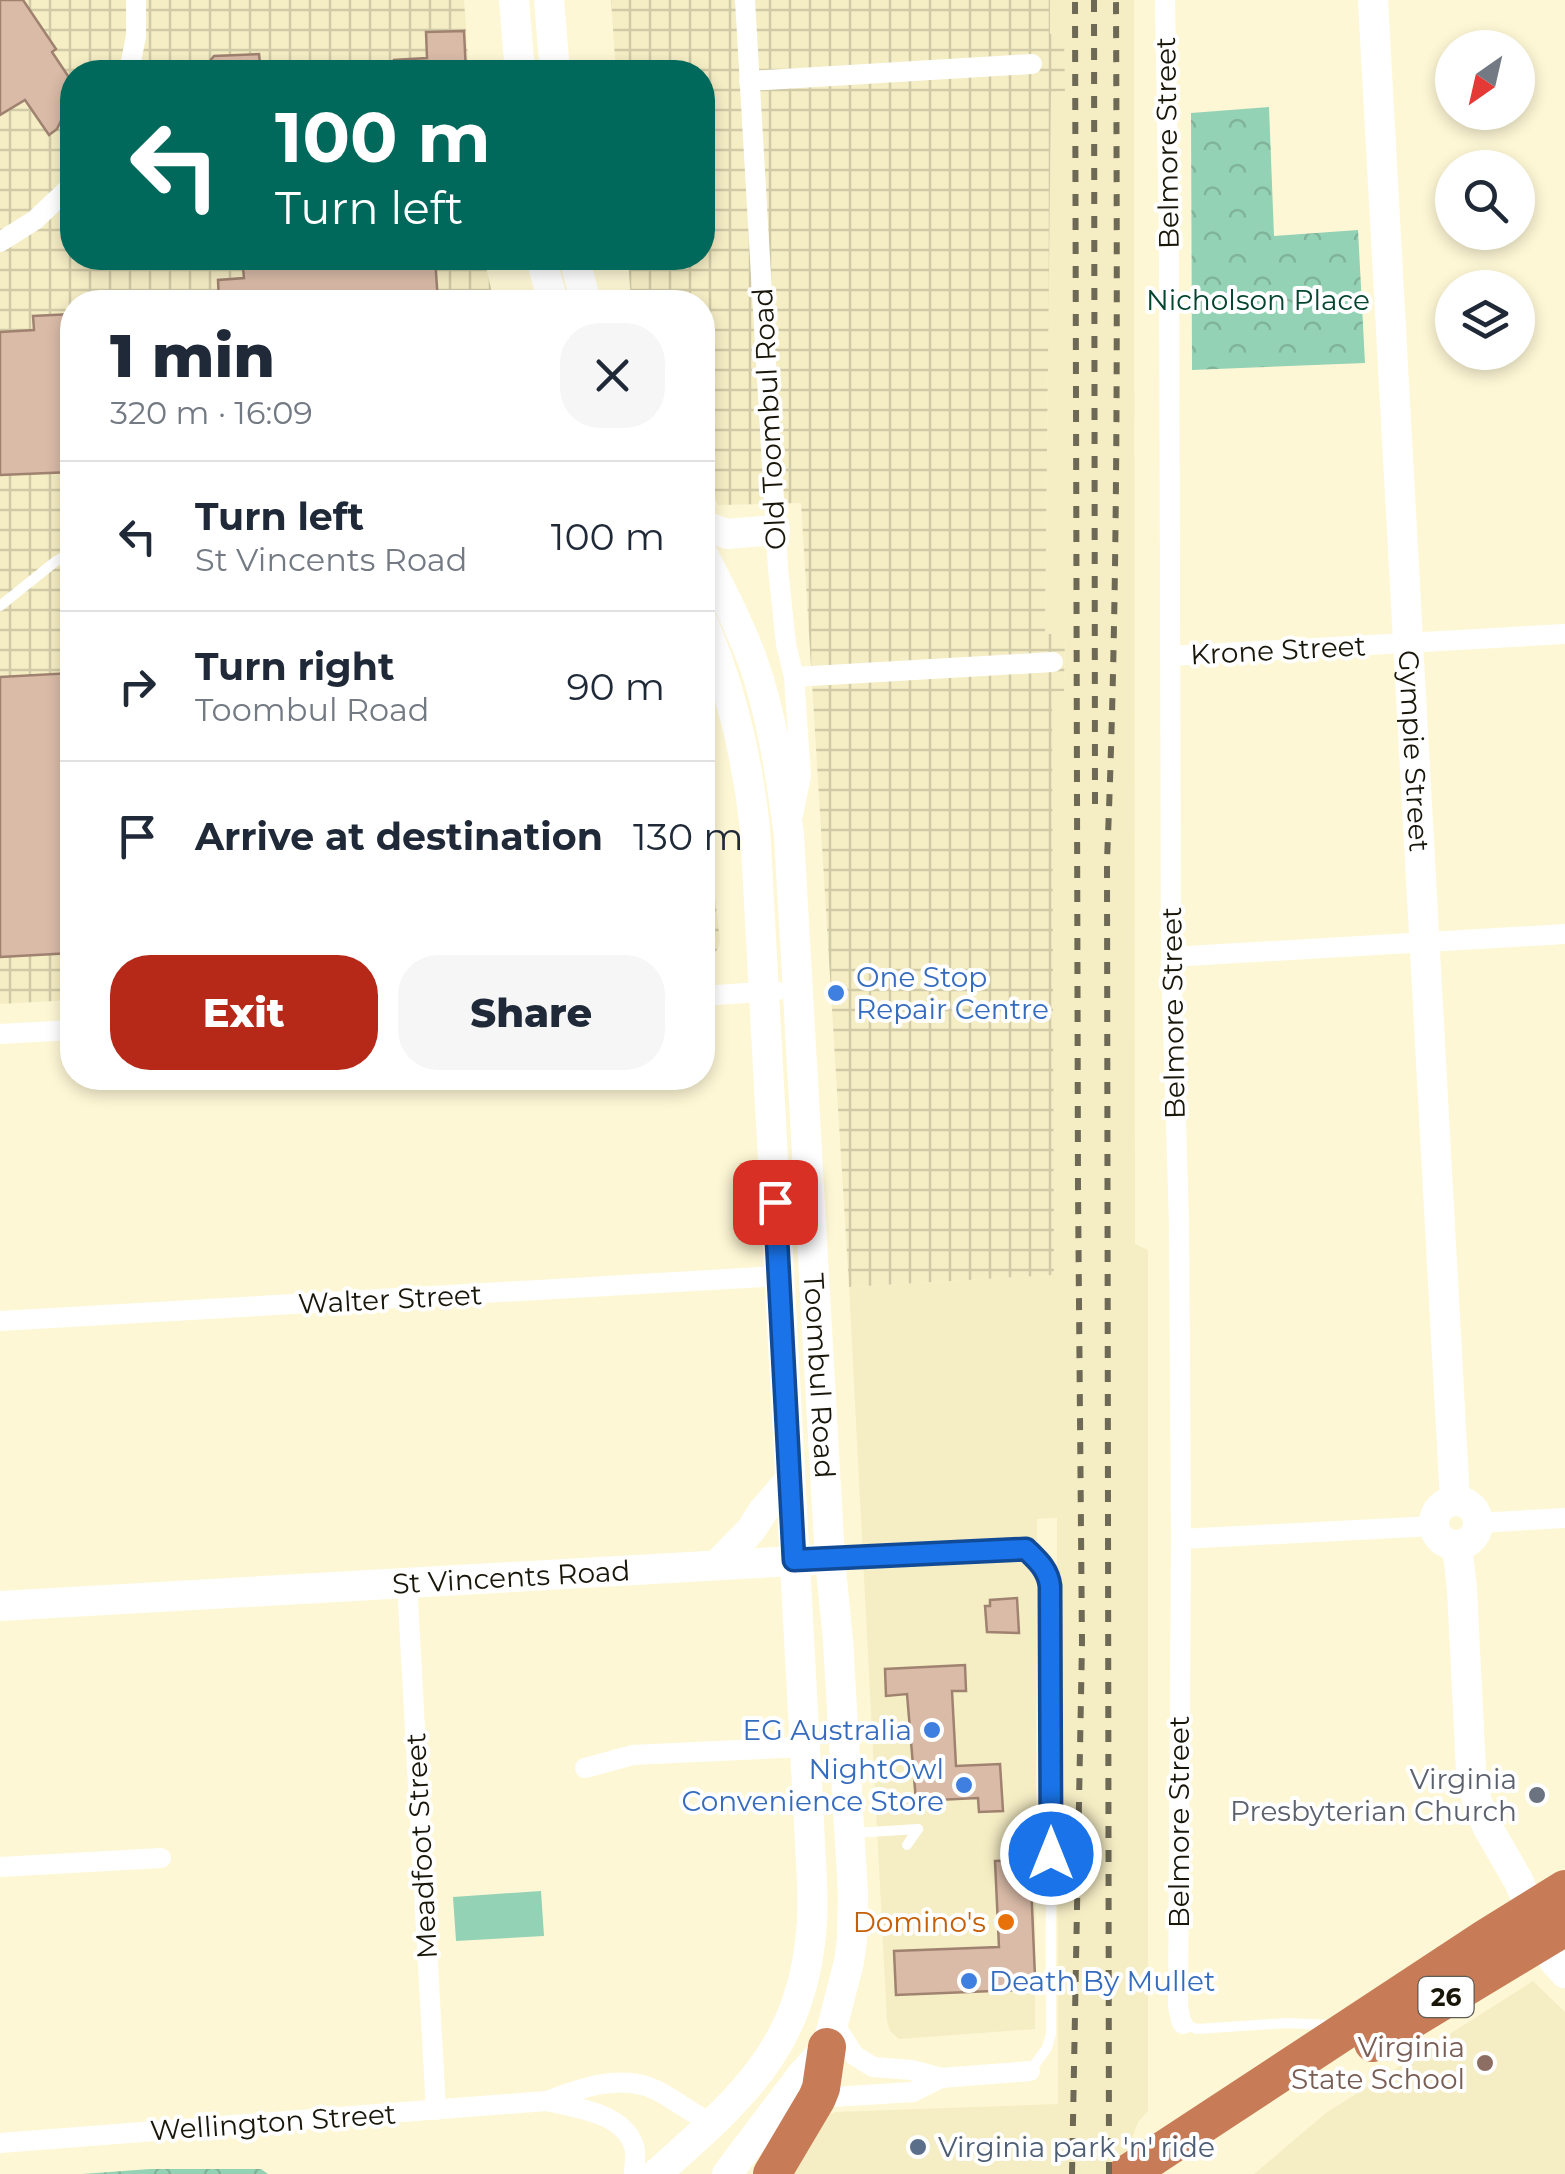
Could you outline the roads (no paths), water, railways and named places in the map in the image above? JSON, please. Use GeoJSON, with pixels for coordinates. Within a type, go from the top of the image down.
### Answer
{"type":"FeatureCollection","features":[{"type":"Feature","properties":{"kind":"highway","name":"26"},"geometry":{"type":"LineString","coordinates":[[1127,2174],[1178,2162],[1407,2020],[1547,1925],[1565,1889]]}},
{"type":"Feature","properties":{"kind":"highway","name":"26"},"geometry":{"type":"LineString","coordinates":[[1178,2162],[1351,2026],[1547,1925]]}},
{"type":"Feature","properties":{"kind":"highway"},"geometry":{"type":"LineString","coordinates":[[772,2174],[817,2098],[834,2024]]}},
{"type":"Feature","properties":{"kind":"main road"},"geometry":{"type":"LineString","coordinates":[[514,0],[519,60]]}},
{"type":"Feature","properties":{"kind":"main road"},"geometry":{"type":"LineString","coordinates":[[549,0],[553,60]]}},
{"type":"Feature","properties":{"kind":"main road","name":"Gympie Street"},"geometry":{"type":"LineString","coordinates":[[1372,0],[1455,1501]]}},
{"type":"Feature","properties":{"kind":"main road"},"geometry":{"type":"LineString","coordinates":[[715,530],[727,534],[775,530]]}},
{"type":"Feature","properties":{"kind":"main road","name":"Toombul Road"},"geometry":{"type":"LineString","coordinates":[[715,580],[752,660],[764,698],[789,835],[853,1894],[852,1940],[834,2024],[801,2076],[727,2174]]}},
{"type":"Feature","properties":{"kind":"main road","name":"Toombul Road"},"geometry":{"type":"LineString","coordinates":[[656,2174],[712,2123],[766,2064],[785,2033],[801,1991],[812,1920],[758,866],[751,793],[736,718],[715,652]]}},
{"type":"Feature","properties":{"kind":"main road"},"geometry":{"type":"LineString","coordinates":[[717,1565],[790,1480]]}},
{"type":"Feature","properties":{"kind":"main road"},"geometry":{"type":"LineString","coordinates":[[1445,1536],[1464,1544],[1474,1536],[1477,1516],[1468,1504],[1455,1501],[1442,1506],[1434,1518],[1445,1536],[1462,1589],[1473,1787],[1488,1828],[1547,1925],[1558,1966],[1565,1974]]}},
{"type":"Feature","properties":{"kind":"main road","name":"St Vincents Road"},"geometry":{"type":"LineString","coordinates":[[0,1606],[830,1559]]}},
{"type":"Feature","properties":{"kind":"main road"},"geometry":{"type":"LineString","coordinates":[[801,1991],[834,2024]]}},
{"type":"Feature","properties":{"kind":"street"},"geometry":{"type":"LineString","coordinates":[[131,60],[136,0]]}},
{"type":"Feature","properties":{"kind":"street","name":"Old Toombul Road"},"geometry":{"type":"LineString","coordinates":[[744,0],[775,530],[786,644],[794,677],[801,776],[789,835]]}},
{"type":"Feature","properties":{"kind":"street","name":"Belmore Street"},"geometry":{"type":"LineString","coordinates":[[1165,0],[1171,957],[1179,1224],[1178,2006],[1183,2024]]}},
{"type":"Feature","properties":{"kind":"street"},"geometry":{"type":"LineString","coordinates":[[749,81],[1032,64]]}},
{"type":"Feature","properties":{"kind":"street"},"geometry":{"type":"LineString","coordinates":[[0,242],[35,220],[60,196]]}},
{"type":"Feature","properties":{"kind":"street","name":"Krone Street"},"geometry":{"type":"LineString","coordinates":[[1170,656],[1565,634]]}},
{"type":"Feature","properties":{"kind":"street"},"geometry":{"type":"LineString","coordinates":[[794,677],[1053,662]]}},
{"type":"Feature","properties":{"kind":"street"},"geometry":{"type":"LineString","coordinates":[[1171,957],[1565,934]]}},
{"type":"Feature","properties":{"kind":"street"},"geometry":{"type":"LineString","coordinates":[[715,995],[798,989]]}},
{"type":"Feature","properties":{"kind":"street"},"geometry":{"type":"LineString","coordinates":[[0,1034],[60,1031]]}},
{"type":"Feature","properties":{"kind":"street","name":"Walter Street"},"geometry":{"type":"LineString","coordinates":[[0,1321],[779,1276]]}},
{"type":"Feature","properties":{"kind":"street"},"geometry":{"type":"LineString","coordinates":[[1478,1522],[1565,1518]]}},
{"type":"Feature","properties":{"kind":"street"},"geometry":{"type":"LineString","coordinates":[[1181,1540],[1445,1536]]}},
{"type":"Feature","properties":{"kind":"street","name":"St Vincents Road"},"geometry":{"type":"LineString","coordinates":[[830,1559],[1026,1549]]}},
{"type":"Feature","properties":{"kind":"street","name":"Meadfoot Street"},"geometry":{"type":"LineString","coordinates":[[407,1583],[436,2110]]}},
{"type":"Feature","properties":{"kind":"street"},"geometry":{"type":"LineString","coordinates":[[585,1768],[633,1755],[804,1747]]}},
{"type":"Feature","properties":{"kind":"street"},"geometry":{"type":"LineString","coordinates":[[0,1867],[161,1858]]}},
{"type":"Feature","properties":{"kind":"street"},"geometry":{"type":"LineString","coordinates":[[834,2024],[854,2055],[874,2067],[912,2070],[940,2078],[1030,2072]]}},
{"type":"Feature","properties":{"kind":"street"},"geometry":{"type":"LineString","coordinates":[[817,2098],[914,2092],[940,2078]]}},
{"type":"Feature","properties":{"kind":"street","name":"Wellington Street"},"geometry":{"type":"LineString","coordinates":[[0,2143],[547,2101],[582,2088],[635,2084],[653,2088],[712,2123]]}},
{"type":"Feature","properties":{"kind":"street","name":"Wellington Street"},"geometry":{"type":"LineString","coordinates":[[547,2101],[595,2113],[618,2125],[635,2149],[634,2174]]}},
{"type":"Feature","properties":{"kind":"lane"},"geometry":{"type":"LineString","coordinates":[[0,606],[60,558]]}},
{"type":"Feature","properties":{"kind":"lane"},"geometry":{"type":"LineString","coordinates":[[1026,1549],[1045,1569],[1050,1586],[1051,2034],[1047,2048],[1030,2072]]}},
{"type":"Feature","properties":{"kind":"lane"},"geometry":{"type":"LineString","coordinates":[[849,1834],[918,1829],[907,1845]]}},
{"type":"Feature","properties":{"kind":"lane"},"geometry":{"type":"LineString","coordinates":[[1183,2024],[1197,2029],[1288,2023],[1351,2026]]}},
{"type":"Feature","properties":{"kind":"railway"},"geometry":{"type":"LineString","coordinates":[[1072,2174],[1082,1643],[1075,0]]}},
{"type":"Feature","properties":{"kind":"railway"},"geometry":{"type":"LineString","coordinates":[[1094,0],[1095,804]]}},
{"type":"Feature","properties":{"kind":"railway"},"geometry":{"type":"LineString","coordinates":[[1109,2174],[1107,860],[1115,538],[1116,0]]}},
{"type":"Feature","properties":{"kind":"place","name":"One Stop Repair Centre"},"geometry":{"type":"Point","coordinates":[836,993]}},
{"type":"Feature","properties":{"kind":"place","name":"EG Australia"},"geometry":{"type":"Point","coordinates":[932,1730]}},
{"type":"Feature","properties":{"kind":"place","name":"NightOwl Convenience Store"},"geometry":{"type":"Point","coordinates":[964,1785]}},
{"type":"Feature","properties":{"kind":"place","name":"Virginia Presbyterian Church"},"geometry":{"type":"Point","coordinates":[1537,1795]}},
{"type":"Feature","properties":{"kind":"place","name":"Domino's"},"geometry":{"type":"Point","coordinates":[1006,1922]}},
{"type":"Feature","properties":{"kind":"place","name":"Death By Mullet"},"geometry":{"type":"Point","coordinates":[969,1981]}},
{"type":"Feature","properties":{"kind":"place","name":"Virginia State School"},"geometry":{"type":"Point","coordinates":[1485,2063]}},
{"type":"Feature","properties":{"kind":"place","name":"Virginia park 'n' ride"},"geometry":{"type":"Point","coordinates":[918,2147]}},
{"type":"Feature","properties":{"kind":"park label","name":"Nicholson Place"},"geometry":{"type":"Point","coordinates":[1258,300]}}]}
